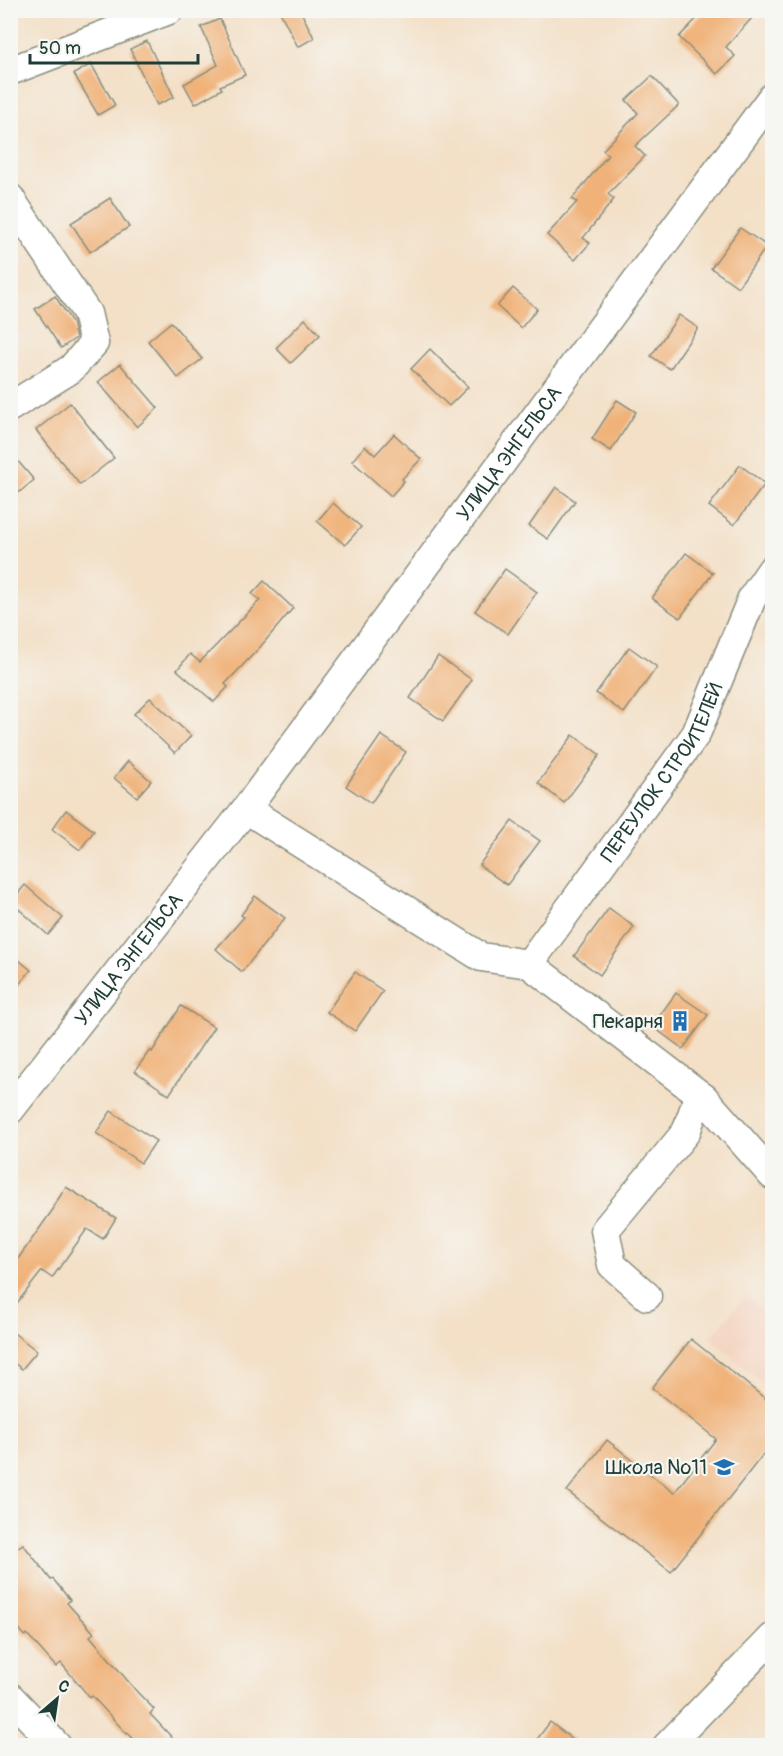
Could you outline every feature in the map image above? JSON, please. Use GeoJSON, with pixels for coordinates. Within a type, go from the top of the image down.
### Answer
{"type":"FeatureCollection","features":[{"type":"Feature","properties":{"kind":"street"},"geometry":{"type":"LineString","coordinates":[[10,71],[169,10]]}},
{"type":"Feature","properties":{"kind":"street","name":"УЛИЦА ЭНГЕЛЬСА"},"geometry":{"type":"LineString","coordinates":[[10,1110],[246,809],[772,97]]}},
{"type":"Feature","properties":{"kind":"street"},"geometry":{"type":"LineString","coordinates":[[10,198],[87,313],[94,343],[71,369],[10,407]]}},
{"type":"Feature","properties":{"kind":"street","name":"ПЕРЕУЛОК СТРОИТЕЛЕЙ"},"geometry":{"type":"LineString","coordinates":[[529,964],[696,734],[752,598],[772,569]]}},
{"type":"Feature","properties":{"kind":"street"},"geometry":{"type":"LineString","coordinates":[[246,809],[481,957],[529,964],[704,1098],[772,1175]]}},
{"type":"Feature","properties":{"kind":"street"},"geometry":{"type":"LineString","coordinates":[[647,1296],[612,1265],[605,1230],[686,1132],[694,1109],[704,1098]]}},
{"type":"Feature","properties":{"kind":"street"},"geometry":{"type":"LineString","coordinates":[[668,1746],[772,1638]]}},
{"type":"Feature","properties":{"kind":"street"},"geometry":{"type":"LineString","coordinates":[[14,1706],[57,1746]]}},
{"type":"Feature","properties":{"kind":"shaded area"},"geometry":{"type":"Polygon","coordinates":[[[746,1296],[772,1318],[772,1391],[710,1338],[746,1296]]]}},
{"type":"Feature","properties":{"kind":"building"},"geometry":{"type":"Polygon","coordinates":[[[279,10],[300,10],[314,38],[298,47],[279,10]]]}},
{"type":"Feature","properties":{"kind":"building"},"geometry":{"type":"Polygon","coordinates":[[[705,10],[759,10],[726,47],[735,56],[717,74],[679,37],[705,10]]]}},
{"type":"Feature","properties":{"kind":"building"},"geometry":{"type":"Polygon","coordinates":[[[220,19],[245,75],[220,86],[222,89],[195,104],[184,84],[218,65],[201,27],[220,19]]]}},
{"type":"Feature","properties":{"kind":"building"},"geometry":{"type":"Polygon","coordinates":[[[147,41],[174,97],[157,105],[130,49],[147,41]]]}},
{"type":"Feature","properties":{"kind":"building"},"geometry":{"type":"Polygon","coordinates":[[[91,64],[115,105],[98,115],[74,74],[91,64]]]}},
{"type":"Feature","properties":{"kind":"building"},"geometry":{"type":"Polygon","coordinates":[[[652,76],[679,105],[635,146],[645,156],[608,194],[614,199],[583,238],[590,243],[575,260],[547,235],[577,202],[572,199],[608,155],[603,150],[638,113],[626,100],[652,76]]]}},
{"type":"Feature","properties":{"kind":"building"},"geometry":{"type":"Polygon","coordinates":[[[110,198],[129,227],[90,252],[71,223],[110,198]]]}},
{"type":"Feature","properties":{"kind":"building"},"geometry":{"type":"Polygon","coordinates":[[[740,228],[767,246],[738,287],[711,268],[740,228]]]}},
{"type":"Feature","properties":{"kind":"building"},"geometry":{"type":"Polygon","coordinates":[[[513,288],[537,309],[521,328],[497,306],[513,288]]]}},
{"type":"Feature","properties":{"kind":"building"},"geometry":{"type":"Polygon","coordinates":[[[55,296],[72,322],[76,338],[61,348],[35,309],[55,296]]]}},
{"type":"Feature","properties":{"kind":"building"},"geometry":{"type":"Polygon","coordinates":[[[679,315],[698,328],[670,369],[651,356],[679,315]]]}},
{"type":"Feature","properties":{"kind":"building"},"geometry":{"type":"Polygon","coordinates":[[[305,319],[320,335],[291,363],[276,348],[305,319]]]}},
{"type":"Feature","properties":{"kind":"building"},"geometry":{"type":"Polygon","coordinates":[[[171,322],[202,359],[178,378],[148,341],[171,322]]]}},
{"type":"Feature","properties":{"kind":"building"},"geometry":{"type":"Polygon","coordinates":[[[430,349],[468,387],[449,406],[411,369],[430,349]]]}},
{"type":"Feature","properties":{"kind":"building"},"geometry":{"type":"Polygon","coordinates":[[[120,364],[158,408],[137,427],[98,382],[120,364]]]}},
{"type":"Feature","properties":{"kind":"building"},"geometry":{"type":"Polygon","coordinates":[[[617,400],[636,412],[611,451],[592,439],[617,400]]]}},
{"type":"Feature","properties":{"kind":"building"},"geometry":{"type":"Polygon","coordinates":[[[70,403],[114,458],[80,485],[36,430],[70,403]]]}},
{"type":"Feature","properties":{"kind":"building"},"geometry":{"type":"Polygon","coordinates":[[[394,434],[421,459],[402,479],[404,481],[391,496],[352,461],[365,446],[375,455],[394,434]]]}},
{"type":"Feature","properties":{"kind":"building"},"geometry":{"type":"Polygon","coordinates":[[[10,452],[34,480],[10,500],[10,452]]]}},
{"type":"Feature","properties":{"kind":"building"},"geometry":{"type":"Polygon","coordinates":[[[740,465],[765,484],[734,525],[709,506],[740,465]]]}},
{"type":"Feature","properties":{"kind":"building"},"geometry":{"type":"Polygon","coordinates":[[[556,487],[575,501],[548,539],[529,526],[556,487]]]}},
{"type":"Feature","properties":{"kind":"building"},"geometry":{"type":"Polygon","coordinates":[[[333,503],[361,527],[345,545],[317,521],[333,503]]]}},
{"type":"Feature","properties":{"kind":"building"},"geometry":{"type":"Polygon","coordinates":[[[686,553],[713,573],[680,618],[652,598],[686,553]]]}},
{"type":"Feature","properties":{"kind":"building"},"geometry":{"type":"Polygon","coordinates":[[[505,569],[537,592],[508,634],[475,611],[505,569]]]}},
{"type":"Feature","properties":{"kind":"building"},"geometry":{"type":"Polygon","coordinates":[[[264,581],[293,608],[225,684],[228,687],[214,702],[177,670],[190,654],[200,662],[260,600],[252,594],[264,581]]]}},
{"type":"Feature","properties":{"kind":"building"},"geometry":{"type":"Polygon","coordinates":[[[629,647],[657,667],[624,713],[596,693],[629,647]]]}},
{"type":"Feature","properties":{"kind":"building"},"geometry":{"type":"Polygon","coordinates":[[[438,656],[472,680],[443,721],[410,698],[438,656]]]}},
{"type":"Feature","properties":{"kind":"building"},"geometry":{"type":"Polygon","coordinates":[[[150,698],[191,736],[175,753],[134,714],[150,698]]]}},
{"type":"Feature","properties":{"kind":"building"},"geometry":{"type":"Polygon","coordinates":[[[381,735],[406,752],[371,803],[346,786],[381,735]]]}},
{"type":"Feature","properties":{"kind":"building"},"geometry":{"type":"Polygon","coordinates":[[[573,735],[600,755],[564,803],[538,783],[573,735]]]}},
{"type":"Feature","properties":{"kind":"building"},"geometry":{"type":"Polygon","coordinates":[[[128,761],[151,781],[137,797],[114,778],[128,761]]]}},
{"type":"Feature","properties":{"kind":"building"},"geometry":{"type":"Polygon","coordinates":[[[66,810],[94,831],[80,850],[52,829],[66,810]]]}},
{"type":"Feature","properties":{"kind":"building"},"geometry":{"type":"Polygon","coordinates":[[[512,821],[540,841],[507,885],[479,865],[512,821]]]}},
{"type":"Feature","properties":{"kind":"building"},"geometry":{"type":"Polygon","coordinates":[[[25,885],[63,918],[48,935],[11,902],[25,885]]]}},
{"type":"Feature","properties":{"kind":"building"},"geometry":{"type":"Polygon","coordinates":[[[255,896],[285,918],[242,972],[216,949],[244,917],[241,915],[255,896]]]}},
{"type":"Feature","properties":{"kind":"building"},"geometry":{"type":"Polygon","coordinates":[[[609,908],[634,927],[600,975],[574,956],[609,908]]]}},
{"type":"Feature","properties":{"kind":"building"},"geometry":{"type":"Polygon","coordinates":[[[10,953],[31,970],[10,996],[10,953]]]}},
{"type":"Feature","properties":{"kind":"building"},"geometry":{"type":"Polygon","coordinates":[[[355,972],[383,991],[355,1031],[327,1012],[355,972]]]}},
{"type":"Feature","properties":{"kind":"building","name":"Пекарня"},"geometry":{"type":"Polygon","coordinates":[[[676,993],[708,1015],[683,1049],[652,1026],[676,993]]]}},
{"type":"Feature","properties":{"kind":"building"},"geometry":{"type":"Polygon","coordinates":[[[181,1006],[214,1027],[169,1095],[135,1071],[150,1050],[152,1052],[181,1006]]]}},
{"type":"Feature","properties":{"kind":"building"},"geometry":{"type":"Polygon","coordinates":[[[111,1111],[156,1141],[141,1163],[96,1133],[111,1111]]]}},
{"type":"Feature","properties":{"kind":"building"},"geometry":{"type":"Polygon","coordinates":[[[66,1187],[116,1218],[103,1239],[87,1229],[52,1278],[42,1271],[10,1312],[10,1270],[66,1187]]]}},
{"type":"Feature","properties":{"kind":"building"},"geometry":{"type":"Polygon","coordinates":[[[10,1330],[37,1351],[22,1369],[10,1360],[10,1330]]]}},
{"type":"Feature","properties":{"kind":"building","name":"Школа №11"},"geometry":{"type":"Polygon","coordinates":[[[691,1339],[772,1404],[772,1443],[671,1572],[567,1491],[607,1440],[674,1493],[716,1439],[652,1388],[691,1339]]]}},
{"type":"Feature","properties":{"kind":"building"},"geometry":{"type":"Polygon","coordinates":[[[23,1544],[70,1600],[67,1603],[94,1633],[90,1636],[154,1709],[150,1714],[180,1746],[140,1746],[92,1696],[90,1698],[61,1663],[56,1667],[10,1618],[10,1553],[23,1544]]]}},
{"type":"Feature","properties":{"kind":"building"},"geometry":{"type":"Polygon","coordinates":[[[550,1722],[581,1746],[532,1746],[550,1722]]]}},
{"type":"Feature","properties":{"kind":"place","name":"Пекарня"},"geometry":{"type":"Point","coordinates":[680,1021]}},
{"type":"Feature","properties":{"kind":"place","name":"Школа №11"},"geometry":{"type":"Point","coordinates":[724,1467]}}]}
